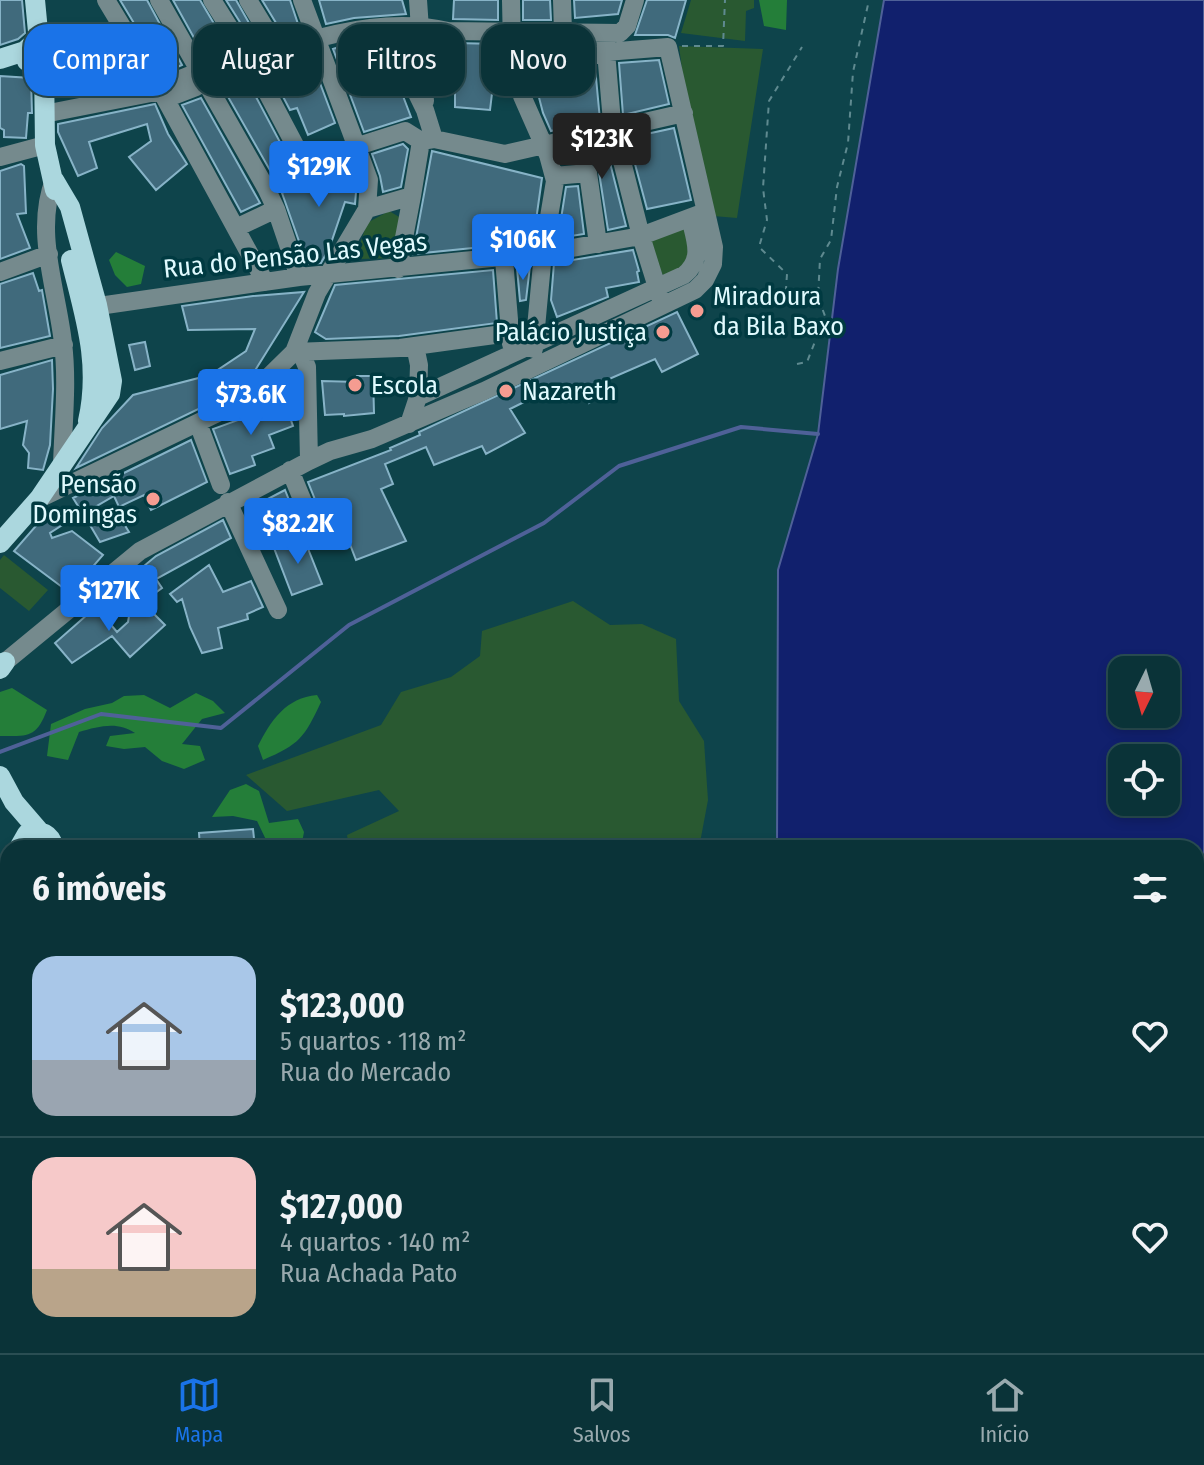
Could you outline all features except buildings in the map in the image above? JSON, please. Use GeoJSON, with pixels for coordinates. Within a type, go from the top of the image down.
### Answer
{"type":"FeatureCollection","features":[{"type":"Feature","properties":{"kind":"main road"},"geometry":{"type":"LineString","coordinates":[[33,24],[35,0]]}},
{"type":"Feature","properties":{"kind":"main road"},"geometry":{"type":"LineString","coordinates":[[0,59],[24,49]]}},
{"type":"Feature","properties":{"kind":"main road"},"geometry":{"type":"LineString","coordinates":[[0,543],[39,499],[86,432],[110,394],[112,381],[56,200],[45,145],[44,96]]}},
{"type":"Feature","properties":{"kind":"main road"},"geometry":{"type":"LineString","coordinates":[[7,789],[27,839],[50,837],[51,840]]}},
{"type":"Feature","properties":{"kind":"street"},"geometry":{"type":"LineString","coordinates":[[106,0],[121,24]]}},
{"type":"Feature","properties":{"kind":"street"},"geometry":{"type":"LineString","coordinates":[[159,0],[193,58]]}},
{"type":"Feature","properties":{"kind":"street"},"geometry":{"type":"LineString","coordinates":[[212,0],[227,24]]}},
{"type":"Feature","properties":{"kind":"street"},"geometry":{"type":"LineString","coordinates":[[248,0],[263,24]]}},
{"type":"Feature","properties":{"kind":"street"},"geometry":{"type":"LineString","coordinates":[[302,0],[311,24]]}},
{"type":"Feature","properties":{"kind":"street"},"geometry":{"type":"LineString","coordinates":[[418,0],[421,24]]}},
{"type":"Feature","properties":{"kind":"street"},"geometry":{"type":"LineString","coordinates":[[511,0],[512,24]]}},
{"type":"Feature","properties":{"kind":"street"},"geometry":{"type":"LineString","coordinates":[[562,0],[563,24]]}},
{"type":"Feature","properties":{"kind":"street"},"geometry":{"type":"LineString","coordinates":[[595,47],[627,26],[635,0]]}},
{"type":"Feature","properties":{"kind":"street"},"geometry":{"type":"LineString","coordinates":[[418,397],[657,288],[693,268],[697,258],[697,215],[684,113],[668,47],[595,40]]}},
{"type":"Feature","properties":{"kind":"street"},"geometry":{"type":"LineString","coordinates":[[605,43],[613,129],[663,307]]}},
{"type":"Feature","properties":{"kind":"street"},"geometry":{"type":"LineString","coordinates":[[39,499],[245,400],[294,352],[314,300],[367,209],[369,180],[322,53]]}},
{"type":"Feature","properties":{"kind":"street"},"geometry":{"type":"LineString","coordinates":[[44,114],[136,96]]}},
{"type":"Feature","properties":{"kind":"street"},"geometry":{"type":"LineString","coordinates":[[164,96],[265,282]]}},
{"type":"Feature","properties":{"kind":"street"},"geometry":{"type":"LineString","coordinates":[[215,96],[276,209],[299,277]]}},
{"type":"Feature","properties":{"kind":"street"},"geometry":{"type":"LineString","coordinates":[[266,188],[306,166],[269,96]]}},
{"type":"Feature","properties":{"kind":"street"},"geometry":{"type":"LineString","coordinates":[[418,96],[425,110]]}},
{"type":"Feature","properties":{"kind":"street"},"geometry":{"type":"LineString","coordinates":[[398,269],[412,196],[428,140],[424,96]]}},
{"type":"Feature","properties":{"kind":"street"},"geometry":{"type":"LineString","coordinates":[[522,96],[554,176],[532,368]]}},
{"type":"Feature","properties":{"kind":"street"},"geometry":{"type":"LineString","coordinates":[[358,146],[405,131],[428,140],[505,154],[684,113]]}},
{"type":"Feature","properties":{"kind":"street"},"geometry":{"type":"LineString","coordinates":[[0,157],[45,145]]}},
{"type":"Feature","properties":{"kind":"street"},"geometry":{"type":"LineString","coordinates":[[554,176],[623,167]]}},
{"type":"Feature","properties":{"kind":"street"},"geometry":{"type":"LineString","coordinates":[[588,173],[598,244]]}},
{"type":"Feature","properties":{"kind":"street"},"geometry":{"type":"LineString","coordinates":[[54,180],[46,200],[45,224],[64,345],[62,466]]}},
{"type":"Feature","properties":{"kind":"street"},"geometry":{"type":"LineString","coordinates":[[367,209],[412,196]]}},
{"type":"Feature","properties":{"kind":"street"},"geometry":{"type":"LineString","coordinates":[[236,228],[276,209]]}},
{"type":"Feature","properties":{"kind":"street"},"geometry":{"type":"LineString","coordinates":[[2,665],[140,551],[224,494],[290,470],[330,451],[409,424],[695,290],[705,280],[713,264],[714,247],[697,215]]}},
{"type":"Feature","properties":{"kind":"street","name":"Rua do Pensão Las Vegas"},"geometry":{"type":"LineString","coordinates":[[90,307],[299,277],[504,259],[641,236],[697,215]]}},
{"type":"Feature","properties":{"kind":"street"},"geometry":{"type":"LineString","coordinates":[[0,272],[49,254]]}},
{"type":"Feature","properties":{"kind":"street"},"geometry":{"type":"LineString","coordinates":[[504,259],[512,352]]}},
{"type":"Feature","properties":{"kind":"street"},"geometry":{"type":"LineString","coordinates":[[294,352],[415,346],[510,333]]}},
{"type":"Feature","properties":{"kind":"street"},"geometry":{"type":"LineString","coordinates":[[0,361],[64,345]]}},
{"type":"Feature","properties":{"kind":"street"},"geometry":{"type":"LineString","coordinates":[[409,424],[418,397],[419,365],[415,346]]}},
{"type":"Feature","properties":{"kind":"street"},"geometry":{"type":"LineString","coordinates":[[294,352],[302,355],[307,367],[309,461]]}},
{"type":"Feature","properties":{"kind":"street"},"geometry":{"type":"LineString","coordinates":[[198,423],[224,494],[278,610]]}},
{"type":"Feature","properties":{"kind":"street"},"geometry":{"type":"LineString","coordinates":[[290,470],[313,526],[294,532]]}},
{"type":"Feature","properties":{"kind":"path"},"geometry":{"type":"LineString","coordinates":[[679,46],[723,46],[725,0]]}},
{"type":"Feature","properties":{"kind":"path"},"geometry":{"type":"LineString","coordinates":[[797,364],[807,362],[825,316],[818,297],[820,259],[831,240],[837,187],[848,143],[853,72],[869,0]]}},
{"type":"Feature","properties":{"kind":"path"},"geometry":{"type":"LineString","coordinates":[[785,304],[787,274],[759,247],[767,220],[763,188],[769,101],[802,47]]}},
{"type":"Feature","properties":{"kind":"green space"},"geometry":{"type":"Polygon","coordinates":[[[691,0],[754,0],[754,8],[746,11],[745,41],[681,33],[691,0]]]}},
{"type":"Feature","properties":{"kind":"green space"},"geometry":{"type":"Polygon","coordinates":[[[759,0],[787,0],[786,30],[764,26],[759,0]]]}},
{"type":"Feature","properties":{"kind":"green space"},"geometry":{"type":"Polygon","coordinates":[[[679,46],[763,49],[737,218],[701,215],[679,46]]]}},
{"type":"Feature","properties":{"kind":"green space"},"geometry":{"type":"Polygon","coordinates":[[[389,211],[401,218],[394,258],[359,259],[357,253],[367,223],[389,211]]]}},
{"type":"Feature","properties":{"kind":"green space"},"geometry":{"type":"Polygon","coordinates":[[[695,222],[703,249],[667,286],[648,238],[695,222]]]}},
{"type":"Feature","properties":{"kind":"green space"},"geometry":{"type":"Polygon","coordinates":[[[116,252],[145,266],[141,284],[127,287],[115,275],[109,260],[116,252]]]}},
{"type":"Feature","properties":{"kind":"green space"},"geometry":{"type":"Polygon","coordinates":[[[4,555],[48,590],[29,611],[0,588],[0,560],[4,555]]]}},
{"type":"Feature","properties":{"kind":"green space"},"geometry":{"type":"Polygon","coordinates":[[[573,601],[610,625],[642,624],[676,639],[679,701],[704,741],[708,800],[700,840],[348,840],[347,835],[399,811],[379,790],[287,811],[246,775],[381,725],[401,692],[451,677],[480,656],[482,631],[573,601]]]}},
{"type":"Feature","properties":{"kind":"green space"},"geometry":{"type":"Polygon","coordinates":[[[12,688],[47,710],[39,726],[30,734],[0,736],[0,692],[12,688]]]}},
{"type":"Feature","properties":{"kind":"green space"},"geometry":{"type":"Polygon","coordinates":[[[196,693],[213,701],[225,713],[202,719],[182,744],[200,746],[205,760],[184,769],[162,761],[145,747],[124,749],[106,746],[110,736],[135,733],[115,726],[79,732],[68,760],[47,756],[51,724],[85,709],[112,703],[124,696],[144,695],[170,708],[196,693]]]}},
{"type":"Feature","properties":{"kind":"green space"},"geometry":{"type":"Polygon","coordinates":[[[317,695],[321,702],[300,738],[263,760],[258,746],[274,719],[288,706],[317,695]]]}},
{"type":"Feature","properties":{"kind":"green space"},"geometry":{"type":"Polygon","coordinates":[[[246,784],[259,791],[269,823],[298,819],[304,832],[302,840],[266,840],[257,821],[233,816],[212,817],[230,790],[246,784]]]}},
{"type":"Feature","properties":{"kind":"shaded area"},"geometry":{"type":"Polygon","coordinates":[[[884,0],[1204,0],[1204,840],[777,840],[778,570],[818,434],[838,269],[884,0]]]}},
{"type":"Feature","properties":{"kind":"waterway"},"geometry":{"type":"LineString","coordinates":[[0,752],[101,714],[221,728],[349,625],[544,523],[619,466],[741,427],[818,434]]}},
{"type":"Feature","properties":{"kind":"place","name":"Miradoura da Bila Baxo"},"geometry":{"type":"Point","coordinates":[697,311]}},
{"type":"Feature","properties":{"kind":"place","name":"Palácio Justiça"},"geometry":{"type":"Point","coordinates":[663,332]}},
{"type":"Feature","properties":{"kind":"place","name":"Escola"},"geometry":{"type":"Point","coordinates":[355,385]}},
{"type":"Feature","properties":{"kind":"place","name":"Nazareth"},"geometry":{"type":"Point","coordinates":[506,391]}},
{"type":"Feature","properties":{"kind":"place","name":"Pensão Domingas"},"geometry":{"type":"Point","coordinates":[153,499]}}]}
